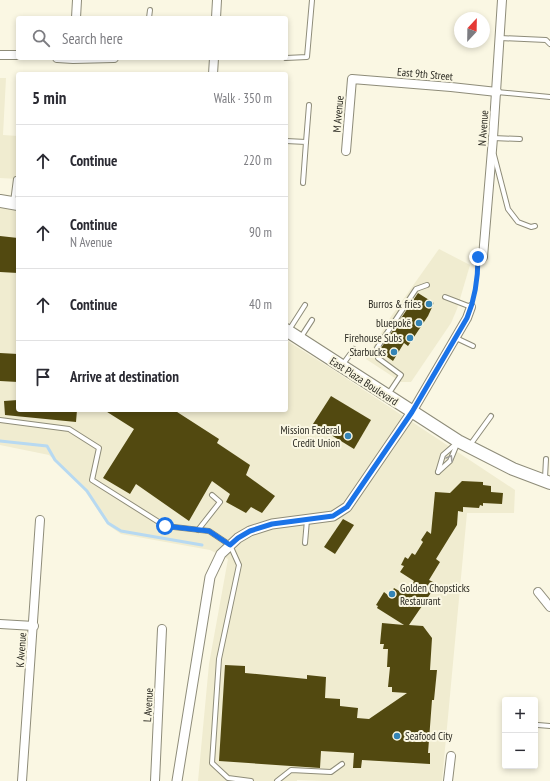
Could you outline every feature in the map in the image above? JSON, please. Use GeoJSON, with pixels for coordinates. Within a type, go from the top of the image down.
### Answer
{"type":"FeatureCollection","features":[{"type":"Feature","properties":{"kind":"main road"},"geometry":{"type":"LineString","coordinates":[[0,201],[15,203]]}},
{"type":"Feature","properties":{"kind":"main road","name":"East Plaza Boulevard"},"geometry":{"type":"LineString","coordinates":[[288,332],[463,444],[514,469],[547,482]]}},
{"type":"Feature","properties":{"kind":"street"},"geometry":{"type":"LineString","coordinates":[[76,16],[77,0]]}},
{"type":"Feature","properties":{"kind":"street"},"geometry":{"type":"LineString","coordinates":[[216,16],[217,0]]}},
{"type":"Feature","properties":{"kind":"street","name":"N Avenue"},"geometry":{"type":"LineString","coordinates":[[483,257],[502,0]]}},
{"type":"Feature","properties":{"kind":"street"},"geometry":{"type":"LineString","coordinates":[[0,54],[16,55]]}},
{"type":"Feature","properties":{"kind":"street"},"geometry":{"type":"LineString","coordinates":[[213,72],[214,60]]}},
{"type":"Feature","properties":{"kind":"street","name":"East 9th Street"},"geometry":{"type":"LineString","coordinates":[[352,79],[496,92]]}},
{"type":"Feature","properties":{"kind":"street","name":"M Avenue"},"geometry":{"type":"LineString","coordinates":[[346,151],[352,79]]}},
{"type":"Feature","properties":{"kind":"street"},"geometry":{"type":"LineString","coordinates":[[177,781],[210,577],[222,554],[238,538],[250,531],[272,524],[333,516],[347,507],[412,412],[456,338],[472,307]]}},
{"type":"Feature","properties":{"kind":"street","name":"K Avenue"},"geometry":{"type":"LineString","coordinates":[[22,781],[34,626],[40,520]]}},
{"type":"Feature","properties":{"kind":"street"},"geometry":{"type":"LineString","coordinates":[[538,592],[550,607]]}},
{"type":"Feature","properties":{"kind":"street"},"geometry":{"type":"LineString","coordinates":[[0,624],[34,626]]}},
{"type":"Feature","properties":{"kind":"street","name":"L Avenue"},"geometry":{"type":"LineString","coordinates":[[155,781],[162,629]]}},
{"type":"Feature","properties":{"kind":"street"},"geometry":{"type":"LineString","coordinates":[[448,781],[450,756]]}},
{"type":"Feature","properties":{"kind":"lane"},"geometry":{"type":"LineString","coordinates":[[288,58],[307,57],[312,0]]}},
{"type":"Feature","properties":{"kind":"lane"},"geometry":{"type":"LineString","coordinates":[[149,16],[150,10]]}},
{"type":"Feature","properties":{"kind":"lane"},"geometry":{"type":"LineString","coordinates":[[500,38],[546,40],[550,44]]}},
{"type":"Feature","properties":{"kind":"lane"},"geometry":{"type":"LineString","coordinates":[[496,92],[550,98]]}},
{"type":"Feature","properties":{"kind":"lane"},"geometry":{"type":"LineString","coordinates":[[303,183],[309,105]]}},
{"type":"Feature","properties":{"kind":"lane"},"geometry":{"type":"LineString","coordinates":[[493,138],[520,139]]}},
{"type":"Feature","properties":{"kind":"lane"},"geometry":{"type":"LineString","coordinates":[[288,141],[306,142]]}},
{"type":"Feature","properties":{"kind":"lane"},"geometry":{"type":"LineString","coordinates":[[492,151],[508,209],[518,222],[531,227],[535,226]]}},
{"type":"Feature","properties":{"kind":"lane"},"geometry":{"type":"LineString","coordinates":[[15,203],[16,179]]}},
{"type":"Feature","properties":{"kind":"lane"},"geometry":{"type":"LineString","coordinates":[[387,396],[401,375],[378,358],[377,348],[416,288],[427,285]]}},
{"type":"Feature","properties":{"kind":"lane"},"geometry":{"type":"LineString","coordinates":[[445,297],[472,307]]}},
{"type":"Feature","properties":{"kind":"lane"},"geometry":{"type":"LineString","coordinates":[[288,330],[305,305]]}},
{"type":"Feature","properties":{"kind":"lane"},"geometry":{"type":"LineString","coordinates":[[299,339],[312,320]]}},
{"type":"Feature","properties":{"kind":"lane"},"geometry":{"type":"LineString","coordinates":[[456,338],[473,346]]}},
{"type":"Feature","properties":{"kind":"lane"},"geometry":{"type":"LineString","coordinates":[[342,366],[354,349]]}},
{"type":"Feature","properties":{"kind":"lane"},"geometry":{"type":"LineString","coordinates":[[463,444],[443,454],[438,472],[450,461],[463,444],[490,416]]}},
{"type":"Feature","properties":{"kind":"lane"},"geometry":{"type":"LineString","coordinates":[[0,420],[69,429],[99,448],[92,480],[165,526],[209,531],[230,545],[240,565],[219,659],[212,763],[228,778],[251,781]]}},
{"type":"Feature","properties":{"kind":"lane"},"geometry":{"type":"LineString","coordinates":[[546,459],[547,482]]}},
{"type":"Feature","properties":{"kind":"lane"},"geometry":{"type":"LineString","coordinates":[[198,530],[220,502],[212,495]]}},
{"type":"Feature","properties":{"kind":"lane"},"geometry":{"type":"LineString","coordinates":[[305,543],[307,520]]}},
{"type":"Feature","properties":{"kind":"lane"},"geometry":{"type":"LineString","coordinates":[[538,725],[550,726]]}},
{"type":"Feature","properties":{"kind":"lane"},"geometry":{"type":"LineString","coordinates":[[277,781],[291,770],[331,772],[342,764]]}},
{"type":"Feature","properties":{"kind":"path"},"geometry":{"type":"LineString","coordinates":[[472,307],[478,268],[478,257],[483,257]]}},
{"type":"Feature","properties":{"kind":"shaded area"},"geometry":{"type":"Polygon","coordinates":[[[0,78],[6,78],[3,135],[16,136],[16,179],[0,178],[0,78]]]}},
{"type":"Feature","properties":{"kind":"shaded area"},"geometry":{"type":"Polygon","coordinates":[[[0,207],[16,209],[16,412],[288,412],[288,341],[515,490],[514,513],[467,513],[442,781],[198,781],[209,664],[228,559],[210,550],[121,534],[108,525],[78,481],[49,455],[0,445],[0,207]]]}},
{"type":"Feature","properties":{"kind":"shaded area"},"geometry":{"type":"Polygon","coordinates":[[[439,249],[470,265],[457,309],[451,323],[411,382],[401,382],[366,359],[390,318],[439,249]]]}},
{"type":"Feature","properties":{"kind":"building"},"geometry":{"type":"Polygon","coordinates":[[[0,236],[16,238],[16,273],[0,272],[0,236]]]}},
{"type":"Feature","properties":{"kind":"building"},"geometry":{"type":"Polygon","coordinates":[[[418,293],[434,303],[428,316],[408,346],[404,343],[393,361],[383,354],[381,348],[418,293]]]}},
{"type":"Feature","properties":{"kind":"building"},"geometry":{"type":"Polygon","coordinates":[[[0,353],[16,354],[16,382],[0,381],[0,353]]]}},
{"type":"Feature","properties":{"kind":"building"},"geometry":{"type":"Polygon","coordinates":[[[331,396],[371,420],[354,449],[313,424],[331,396]]]}},
{"type":"Feature","properties":{"kind":"building"},"geometry":{"type":"Polygon","coordinates":[[[16,400],[16,412],[77,412],[76,422],[5,415],[4,401],[16,400]]]}},
{"type":"Feature","properties":{"kind":"building"},"geometry":{"type":"Polygon","coordinates":[[[107,412],[177,412],[219,439],[217,443],[250,465],[246,475],[275,496],[262,513],[251,507],[246,513],[226,502],[230,494],[212,481],[189,521],[136,484],[130,494],[103,478],[134,429],[107,412]]]}},
{"type":"Feature","properties":{"kind":"building"},"geometry":{"type":"Polygon","coordinates":[[[462,481],[483,482],[483,485],[491,486],[491,492],[503,493],[502,504],[483,503],[483,506],[480,505],[479,508],[463,507],[463,512],[458,511],[457,525],[436,559],[440,562],[429,580],[437,584],[409,625],[423,626],[432,638],[430,670],[437,670],[434,700],[432,700],[428,753],[430,753],[430,764],[362,760],[361,768],[353,768],[354,753],[321,751],[320,768],[219,761],[225,665],[245,666],[245,673],[307,679],[307,675],[326,677],[325,698],[340,699],[340,706],[358,708],[357,718],[369,719],[407,693],[392,692],[392,687],[388,687],[390,667],[387,667],[388,649],[383,649],[384,644],[380,644],[382,623],[404,625],[377,608],[378,606],[376,605],[384,592],[389,596],[394,588],[401,592],[402,590],[407,593],[414,581],[400,572],[404,566],[401,565],[405,557],[408,559],[412,553],[415,555],[423,542],[421,540],[427,531],[431,534],[435,492],[450,493],[462,481]]]}},
{"type":"Feature","properties":{"kind":"building"},"geometry":{"type":"Polygon","coordinates":[[[343,519],[354,525],[335,554],[324,547],[343,519]]]}},
{"type":"Feature","properties":{"kind":"waterway"},"geometry":{"type":"LineString","coordinates":[[0,441],[47,446],[55,460],[87,491],[108,523],[121,531],[202,545]]}},
{"type":"Feature","properties":{"kind":"place","name":"Burros & fries"},"geometry":{"type":"Point","coordinates":[429,304]}},
{"type":"Feature","properties":{"kind":"place","name":"bluepokē"},"geometry":{"type":"Point","coordinates":[419,323]}},
{"type":"Feature","properties":{"kind":"place","name":"Firehouse Subs"},"geometry":{"type":"Point","coordinates":[410,338]}},
{"type":"Feature","properties":{"kind":"place","name":"Starbucks"},"geometry":{"type":"Point","coordinates":[394,352]}},
{"type":"Feature","properties":{"kind":"place","name":"Mission Federal Credit Union"},"geometry":{"type":"Point","coordinates":[348,436]}},
{"type":"Feature","properties":{"kind":"place","name":"Golden Chopsticks Restaurant"},"geometry":{"type":"Point","coordinates":[392,594]}},
{"type":"Feature","properties":{"kind":"place","name":"Seafood City"},"geometry":{"type":"Point","coordinates":[397,736]}},
{"type":"Feature","properties":{"kind":"route"},"geometry":{"type":"LineString","coordinates":[[165,526],[209,531],[230,545],[250,531],[272,524],[333,516],[347,507],[412,412],[467,318],[472,307],[478,268],[478,257]]}}]}
